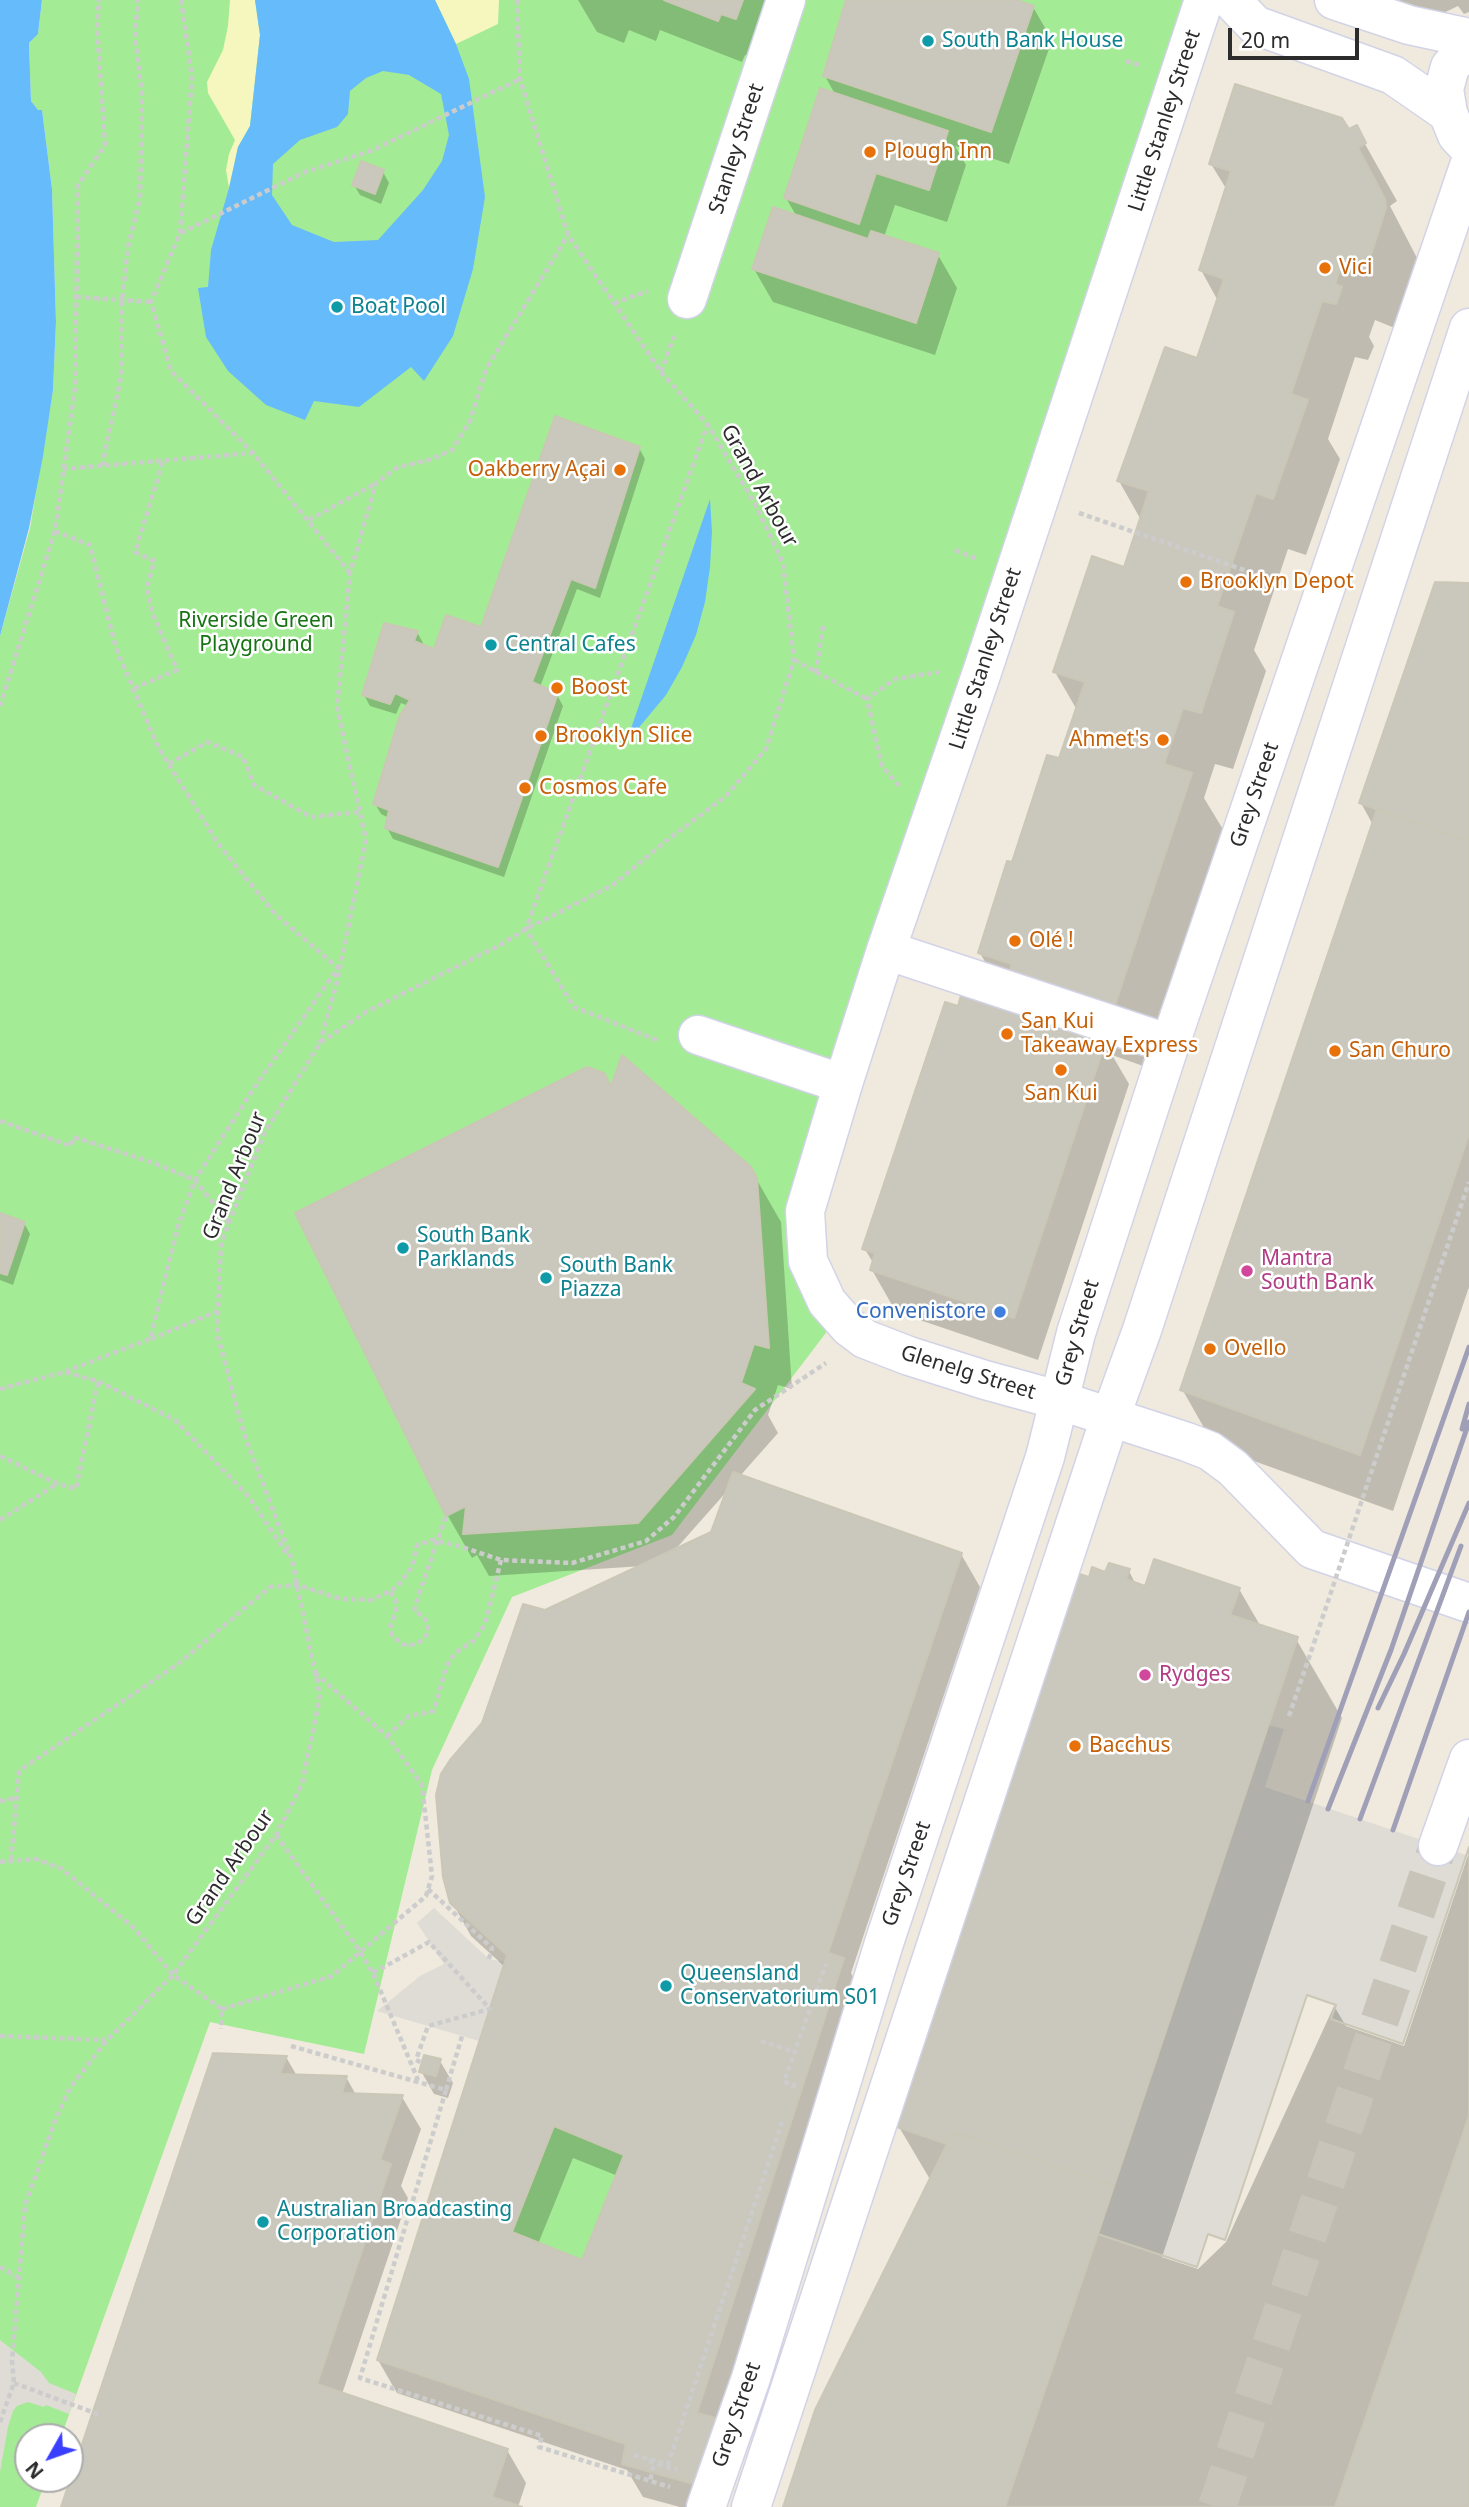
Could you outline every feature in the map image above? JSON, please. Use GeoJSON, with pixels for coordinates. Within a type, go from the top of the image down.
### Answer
{"type":"FeatureCollection","features":[{"type":"Feature","properties":{"kind":"street","name":"Stanley Street"},"geometry":{"type":"LineString","coordinates":[[687,299],[786,0]]}},
{"type":"Feature","properties":{"kind":"street","name":"Little Stanley Street"},"geometry":{"type":"LineString","coordinates":[[838,1317],[816,1283],[808,1261],[805,1210],[886,950],[981,675],[1204,0]]}},
{"type":"Feature","properties":{"kind":"street"},"geometry":{"type":"LineString","coordinates":[[1231,0],[1255,25],[1393,75],[1448,113]]}},
{"type":"Feature","properties":{"kind":"street"},"geometry":{"type":"LineString","coordinates":[[1335,0],[1409,25],[1469,38]]}},
{"type":"Feature","properties":{"kind":"street"},"geometry":{"type":"LineString","coordinates":[[1469,46],[1450,67],[1444,89],[1448,113],[1458,135],[1469,148]]}},
{"type":"Feature","properties":{"kind":"street","name":"Grey Street"},"geometry":{"type":"LineString","coordinates":[[694,2499],[751,2378],[884,1942],[1045,1457],[1076,1333],[1170,1044],[1469,166]]}},
{"type":"Feature","properties":{"kind":"street","name":"Grey Street"},"geometry":{"type":"LineString","coordinates":[[751,2507],[1150,1304],[1469,328]]}},
{"type":"Feature","properties":{"kind":"street"},"geometry":{"type":"LineString","coordinates":[[886,950],[1170,1044]]}},
{"type":"Feature","properties":{"kind":"street"},"geometry":{"type":"LineString","coordinates":[[698,1035],[843,1084]]}},
{"type":"Feature","properties":{"kind":"street","name":"Glenelg Street"},"geometry":{"type":"LineString","coordinates":[[838,1317],[865,1339],[909,1356],[1210,1451],[1233,1468],[1312,1549],[1469,1603]]}},
{"type":"Feature","properties":{"kind":"street"},"geometry":{"type":"LineString","coordinates":[[1438,1846],[1469,1759]]}},
{"type":"Feature","properties":{"kind":"path"},"geometry":{"type":"LineString","coordinates":[[0,706],[54,531],[64,469],[75,388],[78,185],[105,145],[97,27],[99,0]]}},
{"type":"Feature","properties":{"kind":"path"},"geometry":{"type":"LineString","coordinates":[[102,466],[121,377],[122,300],[128,247],[140,198],[142,94],[135,36],[138,0]]}},
{"type":"Feature","properties":{"kind":"path"},"geometry":{"type":"LineString","coordinates":[[181,0],[192,77],[180,233],[151,302],[171,371],[253,453],[350,573]]}},
{"type":"Feature","properties":{"kind":"path","name":"Grand Arbour"},"geometry":{"type":"LineString","coordinates":[[0,2422],[14,2383],[12,2361],[24,2205],[70,2088],[107,2040],[173,1975],[276,1835],[302,1784],[320,1696],[292,1560],[244,1434],[217,1333],[221,1243],[265,1132],[320,1043],[366,1012],[613,885],[726,796],[766,749],[794,660],[783,564],[755,504],[708,425],[661,372],[568,235],[520,79],[517,0]]}},
{"type":"Feature","properties":{"kind":"path"},"geometry":{"type":"LineString","coordinates":[[180,233],[305,172],[373,150],[520,79]]}},
{"type":"Feature","properties":{"kind":"path"},"geometry":{"type":"LineString","coordinates":[[309,520],[376,484],[398,467],[429,460],[452,450],[470,421],[486,369],[568,235]]}},
{"type":"Feature","properties":{"kind":"path"},"geometry":{"type":"LineString","coordinates":[[77,297],[151,302]]}},
{"type":"Feature","properties":{"kind":"path"},"geometry":{"type":"LineString","coordinates":[[526,929],[708,425]]}},
{"type":"Feature","properties":{"kind":"path"},"geometry":{"type":"LineString","coordinates":[[64,469],[253,453]]}},
{"type":"Feature","properties":{"kind":"path"},"geometry":{"type":"LineString","coordinates":[[134,688],[177,670],[152,612],[147,588],[154,561],[135,552],[163,461]]}},
{"type":"Feature","properties":{"kind":"path"},"geometry":{"type":"LineString","coordinates":[[320,1043],[337,982],[366,840],[337,708],[350,573],[376,484]]}},
{"type":"Feature","properties":{"kind":"path"},"geometry":{"type":"LineString","coordinates":[[1038,499],[1323,597]]}},
{"type":"Feature","properties":{"kind":"path"},"geometry":{"type":"LineString","coordinates":[[54,531],[90,545],[116,648],[158,747],[219,845],[275,914],[338,968]]}},
{"type":"Feature","properties":{"kind":"path"},"geometry":{"type":"LineString","coordinates":[[816,673],[822,626]]}},
{"type":"Feature","properties":{"kind":"path"},"geometry":{"type":"LineString","coordinates":[[794,660],[867,699]]}},
{"type":"Feature","properties":{"kind":"path"},"geometry":{"type":"LineString","coordinates":[[867,699],[895,680],[925,673],[981,675]]}},
{"type":"Feature","properties":{"kind":"path"},"geometry":{"type":"LineString","coordinates":[[867,699],[882,766],[931,822]]}},
{"type":"Feature","properties":{"kind":"path"},"geometry":{"type":"LineString","coordinates":[[169,764],[207,742],[243,757],[254,785],[311,817],[359,812]]}},
{"type":"Feature","properties":{"kind":"path"},"geometry":{"type":"LineString","coordinates":[[150,1339],[179,1223],[195,1180],[252,1091],[338,968]]}},
{"type":"Feature","properties":{"kind":"path"},"geometry":{"type":"LineString","coordinates":[[0,1121],[71,1146],[74,1137],[154,1163],[195,1180],[229,1223]]}},
{"type":"Feature","properties":{"kind":"path"},"geometry":{"type":"LineString","coordinates":[[1289,1716],[1469,1182]]}},
{"type":"Feature","properties":{"kind":"path"},"geometry":{"type":"LineString","coordinates":[[0,1389],[64,1372],[218,1311]]}},
{"type":"Feature","properties":{"kind":"path"},"geometry":{"type":"LineString","coordinates":[[11,1860],[19,1771],[178,1664],[270,1587],[298,1586],[341,1599],[372,1600],[390,1592],[412,1567],[417,1545],[433,1540],[501,1560],[572,1563],[646,1541],[674,1517],[755,1410],[827,1362]]}},
{"type":"Feature","properties":{"kind":"path"},"geometry":{"type":"LineString","coordinates":[[64,1372],[97,1381],[175,1420],[248,1497],[292,1560]]}},
{"type":"Feature","properties":{"kind":"path"},"geometry":{"type":"LineString","coordinates":[[0,1456],[58,1484],[76,1489],[97,1381]]}},
{"type":"Feature","properties":{"kind":"path"},"geometry":{"type":"LineString","coordinates":[[0,1520],[58,1484]]}},
{"type":"Feature","properties":{"kind":"path"},"geometry":{"type":"LineString","coordinates":[[390,1592],[396,1601],[396,1611],[390,1628],[392,1635],[402,1644],[409,1646],[421,1641],[426,1636],[427,1622],[414,1611],[446,1516]]}},
{"type":"Feature","properties":{"kind":"path"},"geometry":{"type":"LineString","coordinates":[[387,1736],[409,1716],[434,1711],[446,1667],[455,1653],[473,1640],[485,1625],[501,1560]]}},
{"type":"Feature","properties":{"kind":"path"},"geometry":{"type":"LineString","coordinates":[[222,2009],[332,1976],[359,1950],[426,1896],[432,1876],[422,1786],[387,1736],[315,1673]]}},
{"type":"Feature","properties":{"kind":"path"},"geometry":{"type":"LineString","coordinates":[[0,1801],[18,1798]]}},
{"type":"Feature","properties":{"kind":"path"},"geometry":{"type":"LineString","coordinates":[[276,1835],[373,1973],[419,2081]]}},
{"type":"Feature","properties":{"kind":"path"},"geometry":{"type":"LineString","coordinates":[[0,1862],[36,1859],[62,1869],[133,1927],[173,1975],[222,2009]]}},
{"type":"Feature","properties":{"kind":"path"},"geometry":{"type":"LineString","coordinates":[[428,1889],[492,1948],[489,1959]]}},
{"type":"Feature","properties":{"kind":"path"},"geometry":{"type":"LineString","coordinates":[[373,1973],[429,1942],[490,2010],[428,2026],[416,2060],[422,2063],[407,2058]]}},
{"type":"Feature","properties":{"kind":"path"},"geometry":{"type":"LineString","coordinates":[[790,2098],[794,2085],[784,2082],[826,1964]]}},
{"type":"Feature","properties":{"kind":"path"},"geometry":{"type":"LineString","coordinates":[[221,2029],[222,2009]]}},
{"type":"Feature","properties":{"kind":"path"},"geometry":{"type":"LineString","coordinates":[[0,2036],[107,2040]]}},
{"type":"Feature","properties":{"kind":"path"},"geometry":{"type":"LineString","coordinates":[[462,2036],[360,2378],[542,2436],[539,2446],[650,2481],[694,2499]]}},
{"type":"Feature","properties":{"kind":"path"},"geometry":{"type":"LineString","coordinates":[[761,2041],[795,2052]]}},
{"type":"Feature","properties":{"kind":"path"},"geometry":{"type":"LineString","coordinates":[[291,2046],[446,2090]]}},
{"type":"Feature","properties":{"kind":"path"},"geometry":{"type":"LineString","coordinates":[[650,2481],[654,2463],[634,2455],[668,2464],[785,2112]]}},
{"type":"Feature","properties":{"kind":"path"},"geometry":{"type":"LineString","coordinates":[[0,2267],[17,2277]]}},
{"type":"Feature","properties":{"kind":"path"},"geometry":{"type":"LineString","coordinates":[[14,2383],[100,2415]]}},
{"type":"Feature","properties":{"kind":"green space","name":"South Bank Parklands"},"geometry":{"type":"Polygon","coordinates":[[[42,0],[1204,0],[805,1210],[838,1317],[672,1535],[512,1597],[432,1770],[364,2054],[210,2022],[66,2423],[14,2423],[14,2493],[41,2493],[36,2507],[0,2507],[0,636],[30,528],[53,390],[56,322],[52,189],[42,110],[38,110],[31,101],[29,43],[38,34],[42,0]]]}},
{"type":"Feature","properties":{"kind":"green space"},"geometry":{"type":"Polygon","coordinates":[[[554,2126],[624,2155],[582,2260],[512,2232],[554,2126]]]}},
{"type":"Feature","properties":{"kind":"sand"},"geometry":{"type":"Polygon","coordinates":[[[230,0],[255,0],[260,35],[250,126],[238,147],[229,188],[226,170],[235,140],[208,93],[207,82],[223,50],[230,0]]]}},
{"type":"Feature","properties":{"kind":"sand"},"geometry":{"type":"Polygon","coordinates":[[[435,0],[499,0],[498,24],[456,44],[435,0]]]}},
{"type":"Feature","properties":{"kind":"shaded area"},"geometry":{"type":"Polygon","coordinates":[[[1268,1725],[1284,1729],[1265,1787],[1466,1855],[1403,2044],[1331,2019],[1335,2005],[1307,1995],[1225,2240],[1208,2234],[1197,2267],[1098,2234],[1268,1725]]]}},
{"type":"Feature","properties":{"kind":"shaded area"},"geometry":{"type":"Polygon","coordinates":[[[434,1908],[489,1959],[505,1962],[479,2041],[377,2011],[420,1976],[444,1964],[417,1923],[434,1908]]]}},
{"type":"Feature","properties":{"kind":"shaded area"},"geometry":{"type":"Polygon","coordinates":[[[0,2340],[41,2372],[49,2383],[76,2394],[69,2414],[46,2405],[44,2407],[28,2402],[17,2406],[8,2427],[0,2472],[0,2340]]]}},
{"type":"Feature","properties":{"kind":"water"},"geometry":{"type":"Polygon","coordinates":[[[0,0],[42,0],[38,34],[29,43],[31,101],[38,110],[42,110],[52,189],[56,322],[53,390],[43,456],[29,528],[0,636],[0,0]]]}},
{"type":"Feature","properties":{"kind":"water"},"geometry":{"type":"Polygon","coordinates":[[[255,0],[435,0],[469,79],[485,197],[473,269],[453,336],[424,381],[411,367],[359,407],[314,401],[305,420],[266,405],[228,371],[206,337],[198,288],[208,287],[211,250],[238,147],[250,126],[260,35],[255,0]],[[383,71],[366,78],[350,91],[348,114],[337,127],[300,140],[273,164],[272,195],[292,225],[334,242],[378,240],[423,190],[442,161],[449,135],[441,94],[409,75],[383,71]]]}},
{"type":"Feature","properties":{"kind":"water"},"geometry":{"type":"Polygon","coordinates":[[[710,499],[710,567],[705,602],[696,635],[666,695],[626,743],[710,499]]]}},
{"type":"Feature","properties":{"kind":"building"},"geometry":{"type":"Polygon","coordinates":[[[664,0],[743,0],[736,19],[721,14],[718,21],[664,0]]]}},
{"type":"Feature","properties":{"kind":"building","name":"South Bank House"},"geometry":{"type":"Polygon","coordinates":[[[846,0],[1017,0],[1034,6],[991,132],[823,76],[846,0]]]}},
{"type":"Feature","properties":{"kind":"building"},"geometry":{"type":"Polygon","coordinates":[[[1235,84],[1342,118],[1349,129],[1357,125],[1366,143],[1358,148],[1385,199],[1386,208],[1365,273],[1342,264],[1335,284],[1342,287],[1336,304],[1322,301],[1291,394],[1308,400],[1273,499],[1256,493],[1217,606],[1234,612],[1201,713],[1183,708],[1164,764],[1192,773],[1113,1011],[1009,974],[1012,964],[978,953],[1007,861],[1012,862],[1047,755],[1059,758],[1085,682],[1053,672],[1092,556],[1124,567],[1149,491],[1117,481],[1165,347],[1197,358],[1224,279],[1199,270],[1231,171],[1209,164],[1235,84]]]}},
{"type":"Feature","properties":{"kind":"building","name":"Plough Inn"},"geometry":{"type":"Polygon","coordinates":[[[820,88],[948,131],[929,190],[876,173],[859,224],[784,198],[820,88]]]}},
{"type":"Feature","properties":{"kind":"building"},"geometry":{"type":"Polygon","coordinates":[[[361,161],[384,170],[375,194],[352,185],[361,161]]]}},
{"type":"Feature","properties":{"kind":"building"},"geometry":{"type":"Polygon","coordinates":[[[773,207],[868,239],[871,231],[939,253],[916,323],[752,269],[773,207]]]}},
{"type":"Feature","properties":{"kind":"building","name":"Central Cafes"},"geometry":{"type":"Polygon","coordinates":[[[555,416],[640,447],[595,588],[571,579],[532,682],[558,693],[498,867],[385,828],[389,810],[373,804],[400,715],[410,700],[395,693],[390,704],[362,695],[384,623],[418,631],[414,641],[434,649],[446,615],[481,627],[555,416]]]}},
{"type":"Feature","properties":{"kind":"building"},"geometry":{"type":"Polygon","coordinates":[[[1435,582],[1469,583],[1469,841],[1359,803],[1435,582]]]}},
{"type":"Feature","properties":{"kind":"building"},"geometry":{"type":"Polygon","coordinates":[[[1377,809],[1469,841],[1469,1134],[1360,1455],[1180,1390],[1377,809]]]}},
{"type":"Feature","properties":{"kind":"building"},"geometry":{"type":"Polygon","coordinates":[[[962,992],[1106,1040],[1014,1318],[870,1270],[875,1253],[862,1249],[945,1002],[958,1006],[962,992]]]}},
{"type":"Feature","properties":{"kind":"building","name":"South Bank Piazza"},"geometry":{"type":"Polygon","coordinates":[[[622,1055],[751,1167],[757,1178],[769,1348],[754,1344],[741,1383],[755,1389],[638,1523],[463,1534],[466,1506],[446,1516],[295,1213],[587,1067],[604,1073],[611,1086],[622,1055]]]}},
{"type":"Feature","properties":{"kind":"building"},"geometry":{"type":"Polygon","coordinates":[[[0,1213],[25,1222],[7,1275],[0,1273],[0,1213]]]}},
{"type":"Feature","properties":{"kind":"building","name":"Queensland Conservatorium S01"},"geometry":{"type":"Polygon","coordinates":[[[733,1472],[962,1553],[828,1953],[844,1958],[697,2413],[719,2419],[698,2485],[622,2464],[626,2444],[377,2360],[507,1955],[450,1903],[443,1877],[436,1795],[441,1774],[482,1723],[523,1604],[545,1610],[711,1532],[733,1472]],[[554,2126],[512,2232],[582,2260],[624,2155],[554,2126]]]}},
{"type":"Feature","properties":{"kind":"building"},"geometry":{"type":"Polygon","coordinates":[[[1154,1559],[1240,1588],[1230,1615],[1298,1637],[1114,2186],[953,2132],[947,2144],[897,2127],[916,2072],[909,2069],[1076,1573],[1089,1577],[1092,1567],[1105,1572],[1109,1563],[1130,1569],[1126,1579],[1145,1586],[1154,1559]]]}},
{"type":"Feature","properties":{"kind":"building"},"geometry":{"type":"Polygon","coordinates":[[[1469,1847],[1469,2116],[1335,2507],[1005,2507],[1098,2234],[1197,2267],[1208,2234],[1225,2240],[1307,1995],[1336,2005],[1331,2019],[1403,2044],[1469,1847]]]}},
{"type":"Feature","properties":{"kind":"building"},"geometry":{"type":"Polygon","coordinates":[[[1469,1847],[1469,2507],[783,2507],[815,2410],[953,2132],[1114,2186],[1098,2234],[1197,2267],[1208,2234],[1225,2240],[1307,1995],[1336,2005],[1331,2019],[1403,2044],[1469,1847]]]}},
{"type":"Feature","properties":{"kind":"building","name":"Australian Broadcasting Corporation"},"geometry":{"type":"Polygon","coordinates":[[[213,2053],[287,2056],[280,2074],[347,2076],[342,2093],[403,2095],[380,2160],[391,2164],[317,2384],[508,2449],[492,2497],[522,2507],[61,2507],[66,2493],[84,2493],[84,2438],[213,2053]]]}},
{"type":"Feature","properties":{"kind":"building"},"geometry":{"type":"Polygon","coordinates":[[[424,2055],[441,2059],[436,2076],[419,2072],[424,2055]]]}},
{"type":"Feature","properties":{"kind":"tunnel"},"geometry":{"type":"LineString","coordinates":[[1217,2507],[1438,1846]]}},
{"type":"Feature","properties":{"kind":"railway"},"geometry":{"type":"LineString","coordinates":[[1308,1801],[1469,1347]]}},
{"type":"Feature","properties":{"kind":"railway"},"geometry":{"type":"LineString","coordinates":[[1462,1429],[1469,1404]]}},
{"type":"Feature","properties":{"kind":"railway"},"geometry":{"type":"LineString","coordinates":[[1328,1809],[1391,1650],[1469,1422]]}},
{"type":"Feature","properties":{"kind":"railway"},"geometry":{"type":"LineString","coordinates":[[1378,1708],[1469,1503]]}},
{"type":"Feature","properties":{"kind":"railway"},"geometry":{"type":"LineString","coordinates":[[1360,1819],[1461,1546]]}},
{"type":"Feature","properties":{"kind":"railway"},"geometry":{"type":"LineString","coordinates":[[1393,1830],[1469,1612]]}},
{"type":"Feature","properties":{"kind":"place","name":"South Bank House"},"geometry":{"type":"Point","coordinates":[928,41]}},
{"type":"Feature","properties":{"kind":"place","name":"Plough Inn"},"geometry":{"type":"Point","coordinates":[870,152]}},
{"type":"Feature","properties":{"kind":"place","name":"Vici"},"geometry":{"type":"Point","coordinates":[1325,268]}},
{"type":"Feature","properties":{"kind":"place","name":"Boat Pool"},"geometry":{"type":"Point","coordinates":[337,307]}},
{"type":"Feature","properties":{"kind":"place","name":"Oakberry Açai"},"geometry":{"type":"Point","coordinates":[620,470]}},
{"type":"Feature","properties":{"kind":"place","name":"Brooklyn Depot"},"geometry":{"type":"Point","coordinates":[1186,582]}},
{"type":"Feature","properties":{"kind":"place","name":"Central Cafes"},"geometry":{"type":"Point","coordinates":[491,645]}},
{"type":"Feature","properties":{"kind":"place","name":"Boost"},"geometry":{"type":"Point","coordinates":[557,688]}},
{"type":"Feature","properties":{"kind":"place","name":"Brooklyn Slice"},"geometry":{"type":"Point","coordinates":[541,736]}},
{"type":"Feature","properties":{"kind":"place","name":"Ahmet's"},"geometry":{"type":"Point","coordinates":[1163,740]}},
{"type":"Feature","properties":{"kind":"place","name":"Cosmos Cafe"},"geometry":{"type":"Point","coordinates":[525,788]}},
{"type":"Feature","properties":{"kind":"place","name":"Olé !"},"geometry":{"type":"Point","coordinates":[1015,941]}},
{"type":"Feature","properties":{"kind":"place","name":"San Kui Takeaway Express"},"geometry":{"type":"Point","coordinates":[1007,1034]}},
{"type":"Feature","properties":{"kind":"place","name":"San Churo"},"geometry":{"type":"Point","coordinates":[1335,1051]}},
{"type":"Feature","properties":{"kind":"place","name":"San Kui"},"geometry":{"type":"Point","coordinates":[1061,1070]}},
{"type":"Feature","properties":{"kind":"place","name":"South Bank Parklands"},"geometry":{"type":"Point","coordinates":[403,1248]}},
{"type":"Feature","properties":{"kind":"place","name":"Mantra South Bank"},"geometry":{"type":"Point","coordinates":[1247,1271]}},
{"type":"Feature","properties":{"kind":"place","name":"South Bank Piazza"},"geometry":{"type":"Point","coordinates":[546,1278]}},
{"type":"Feature","properties":{"kind":"place","name":"Convenistore"},"geometry":{"type":"Point","coordinates":[1000,1312]}},
{"type":"Feature","properties":{"kind":"place","name":"Ovello"},"geometry":{"type":"Point","coordinates":[1210,1349]}},
{"type":"Feature","properties":{"kind":"place","name":"Rydges"},"geometry":{"type":"Point","coordinates":[1145,1675]}},
{"type":"Feature","properties":{"kind":"place","name":"Bacchus"},"geometry":{"type":"Point","coordinates":[1075,1746]}},
{"type":"Feature","properties":{"kind":"place","name":"Queensland Conservatorium S01"},"geometry":{"type":"Point","coordinates":[666,1986]}},
{"type":"Feature","properties":{"kind":"place","name":"Australian Broadcasting Corporation"},"geometry":{"type":"Point","coordinates":[263,2222]}},
{"type":"Feature","properties":{"kind":"park label","name":"Riverside Green Playground"},"geometry":{"type":"Point","coordinates":[256,633]}}]}
